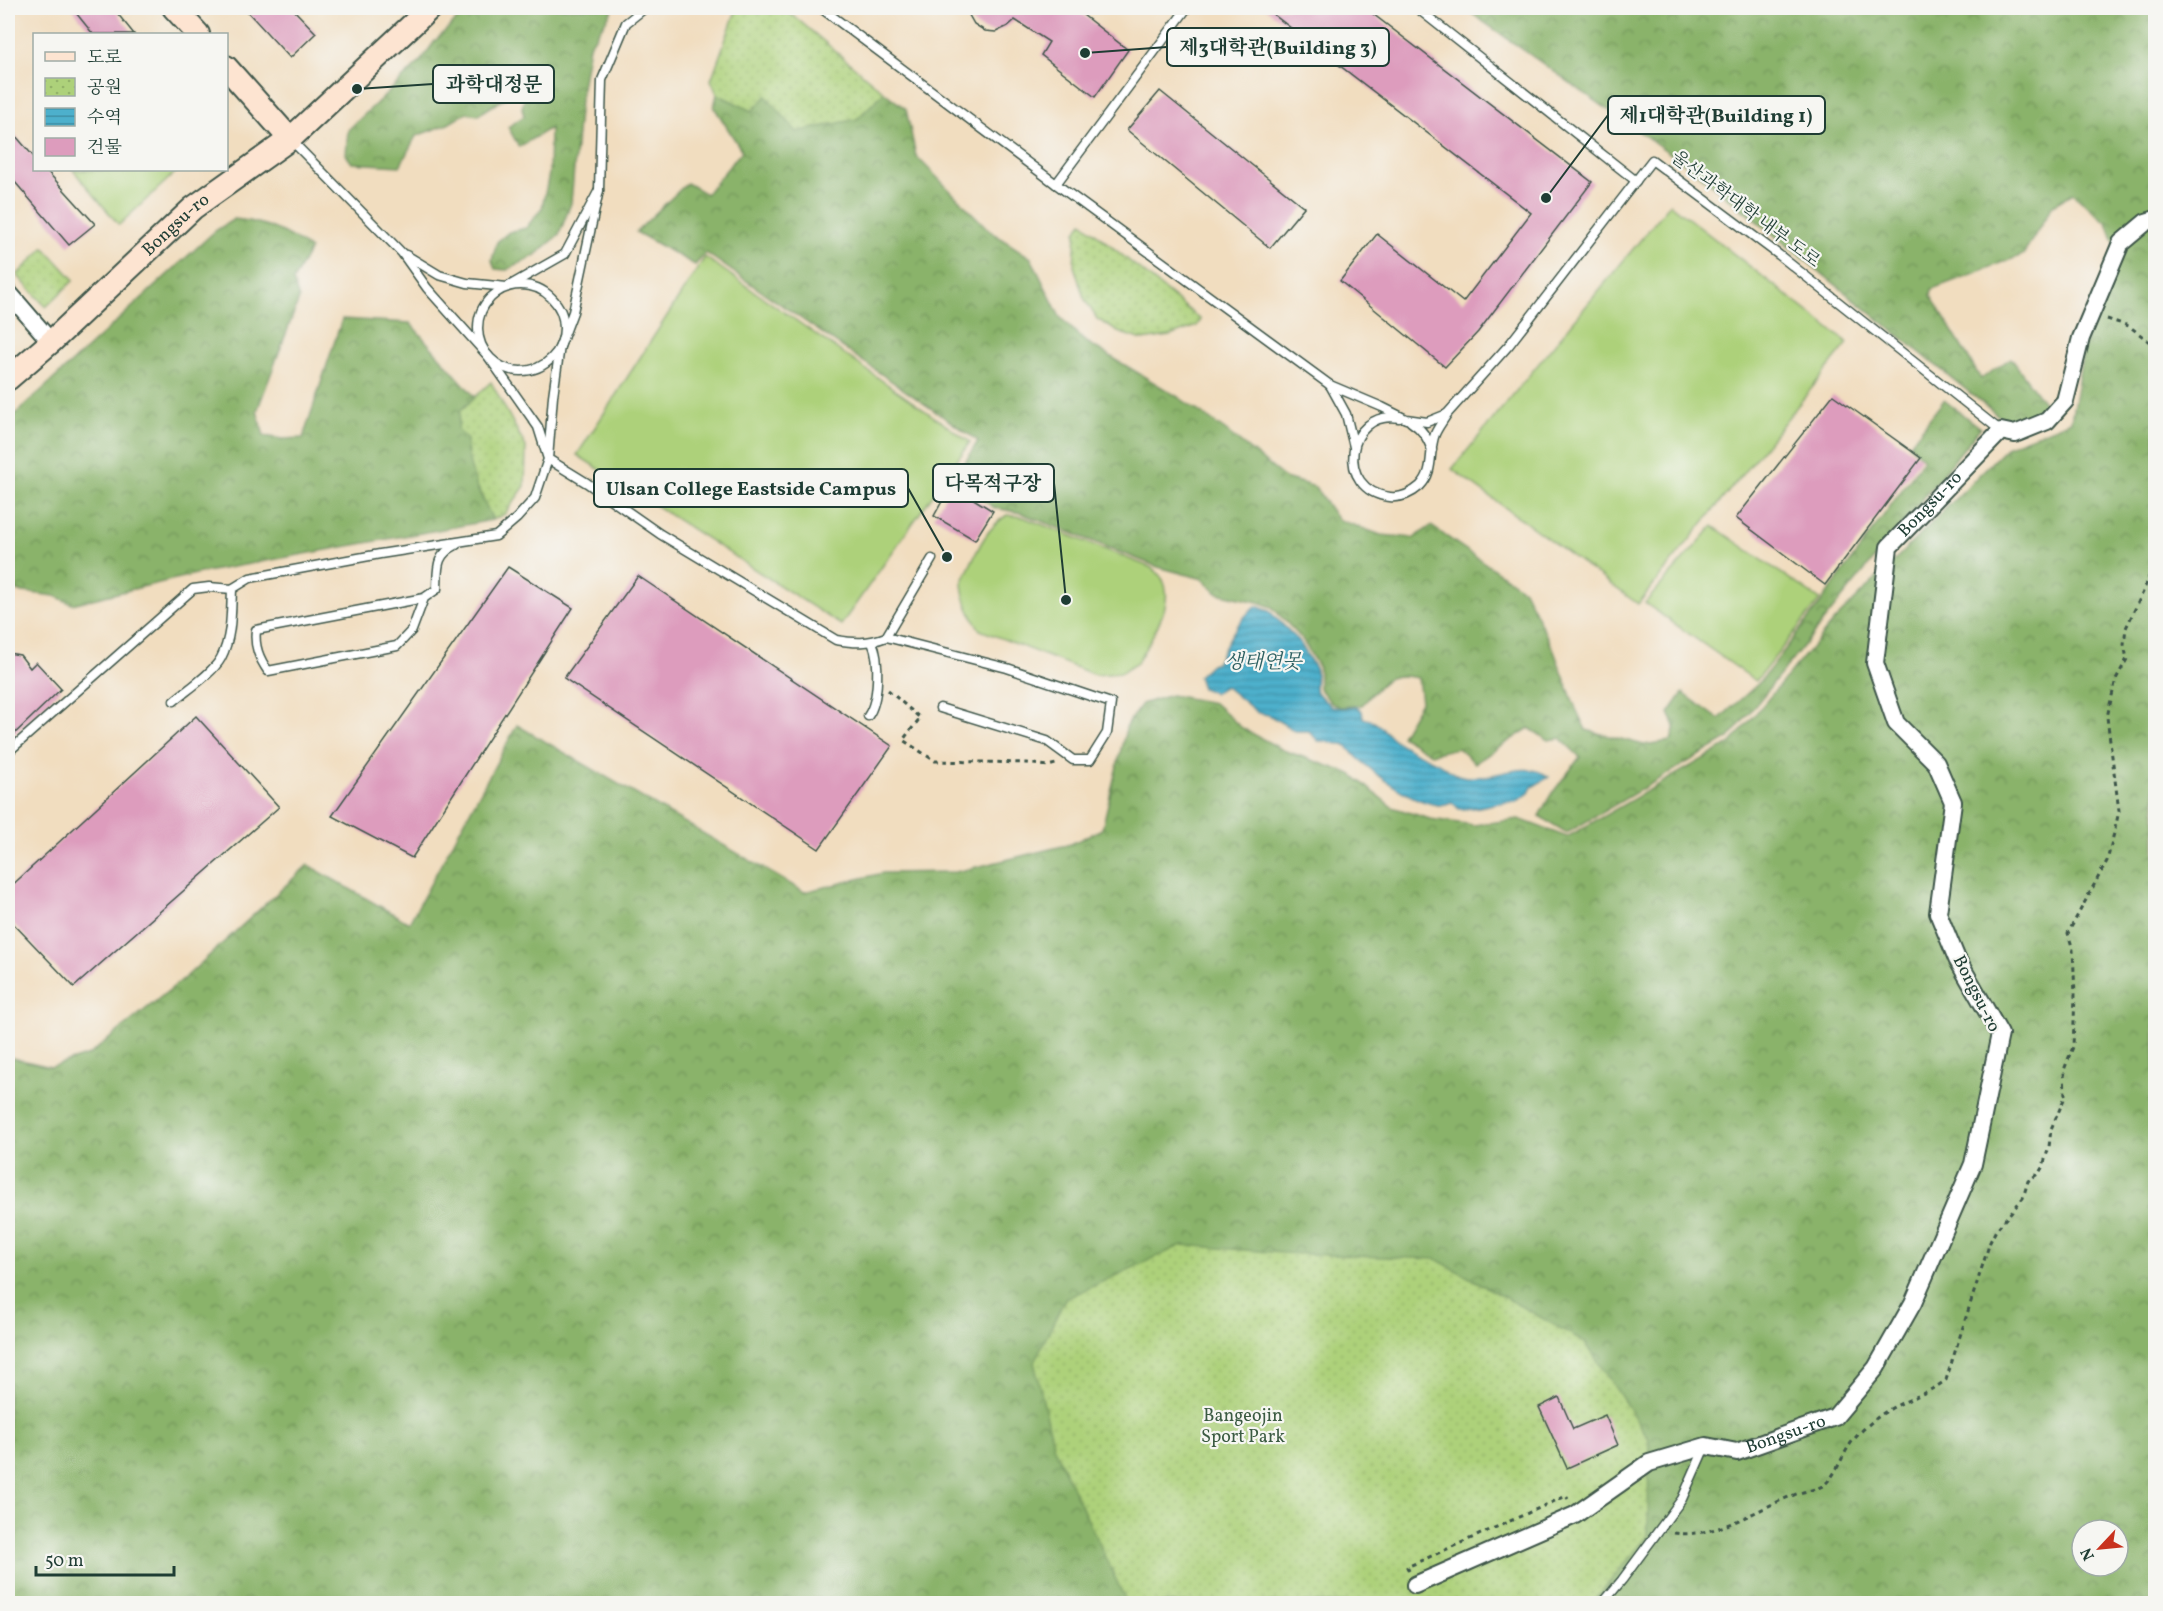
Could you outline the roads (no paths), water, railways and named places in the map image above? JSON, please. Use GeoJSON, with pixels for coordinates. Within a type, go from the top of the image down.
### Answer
{"type":"FeatureCollection","features":[{"type":"Feature","properties":{"kind":"main road"},"geometry":{"type":"LineString","coordinates":[[174,8],[197,33]]}},
{"type":"Feature","properties":{"kind":"main road","name":"Bongsu-ro"},"geometry":{"type":"LineString","coordinates":[[8,379],[51,342],[193,208],[290,139],[430,8]]}},
{"type":"Feature","properties":{"kind":"main road"},"geometry":{"type":"LineString","coordinates":[[228,69],[290,139]]}},
{"type":"Feature","properties":{"kind":"street"},"geometry":{"type":"LineString","coordinates":[[2001,431],[2015,435],[2047,421],[2065,401],[2081,338],[2121,243],[2146,222],[2156,219]]}},
{"type":"Feature","properties":{"kind":"street"},"geometry":{"type":"LineString","coordinates":[[8,292],[51,342]]}},
{"type":"Feature","properties":{"kind":"street","name":"Bongsu-ro"},"geometry":{"type":"LineString","coordinates":[[1415,1585],[1575,1515],[1649,1463],[1706,1446],[1737,1452],[1836,1417],[1876,1368],[1913,1303],[1973,1164],[2000,1034],[1957,959],[1938,913],[1953,802],[1936,764],[1896,723],[1875,663],[1889,547],[2001,431]]}},
{"type":"Feature","properties":{"kind":"lane"},"geometry":{"type":"LineString","coordinates":[[599,190],[565,254],[495,294],[486,302],[480,315],[478,330],[481,343],[488,356],[499,365],[512,370],[526,370],[540,366],[551,358],[560,346],[573,312],[599,190],[602,80],[626,23],[645,8]]}},
{"type":"Feature","properties":{"kind":"lane"},"geometry":{"type":"LineString","coordinates":[[821,8],[1330,385],[1382,407],[1406,419],[1418,426],[1427,437],[1431,450],[1432,464],[1427,477],[1419,487],[1407,494],[1395,497],[1377,493],[1362,482],[1355,472],[1354,447],[1359,435],[1367,426],[1379,419],[1392,417],[1406,419],[1427,422],[1447,414]]}},
{"type":"Feature","properties":{"kind":"lane"},"geometry":{"type":"LineString","coordinates":[[1056,184],[1187,8]]}},
{"type":"Feature","properties":{"kind":"lane"},"geometry":{"type":"LineString","coordinates":[[1417,8],[1636,181]]}},
{"type":"Feature","properties":{"kind":"lane"},"geometry":{"type":"LineString","coordinates":[[290,139],[402,253],[427,288],[488,356],[538,427],[548,459],[660,534],[836,640],[861,644],[886,637],[1007,668],[1111,703],[1107,733],[1090,760],[1073,760],[1047,741],[940,708]]}},
{"type":"Feature","properties":{"kind":"lane","name":"울산과학대학 내부 도로"},"geometry":{"type":"LineString","coordinates":[[1431,450],[1435,434],[1447,414],[1509,345],[1652,160],[1779,255],[2001,431]]}},
{"type":"Feature","properties":{"kind":"lane"},"geometry":{"type":"LineString","coordinates":[[8,752],[193,589],[209,587],[232,589],[250,578],[496,536],[535,498],[548,459],[553,396],[563,332],[562,318],[557,305],[547,294],[535,288],[521,285],[507,287],[467,283],[439,275],[402,253]]}},
{"type":"Feature","properties":{"kind":"lane"},"geometry":{"type":"LineString","coordinates":[[1330,385],[1346,414],[1354,447]]}},
{"type":"Feature","properties":{"kind":"lane"},"geometry":{"type":"LineString","coordinates":[[424,598],[412,630],[397,646],[267,671],[261,661],[255,641],[256,630],[424,598],[437,589],[438,566],[443,552],[462,542]]}},
{"type":"Feature","properties":{"kind":"lane"},"geometry":{"type":"LineString","coordinates":[[886,637],[932,559]]}},
{"type":"Feature","properties":{"kind":"lane"},"geometry":{"type":"LineString","coordinates":[[174,701],[221,659],[229,638],[232,589]]}},
{"type":"Feature","properties":{"kind":"lane"},"geometry":{"type":"LineString","coordinates":[[868,716],[876,701],[876,653],[872,642]]}},
{"type":"Feature","properties":{"kind":"lane"},"geometry":{"type":"LineString","coordinates":[[1602,1604],[1682,1499],[1706,1446]]}},
{"type":"Feature","properties":{"kind":"water","name":"생태연못"},"geometry":{"type":"Polygon","coordinates":[[[1256,606],[1269,611],[1299,641],[1316,670],[1315,690],[1329,704],[1337,708],[1357,707],[1362,711],[1363,718],[1377,724],[1396,741],[1458,775],[1481,777],[1528,770],[1549,777],[1532,787],[1529,793],[1516,802],[1459,809],[1452,802],[1438,805],[1426,802],[1387,782],[1344,744],[1318,741],[1309,731],[1295,731],[1269,715],[1258,713],[1225,686],[1214,693],[1202,688],[1198,676],[1211,664],[1217,662],[1238,625],[1256,606]]]}},
{"type":"Feature","properties":{"kind":"place","name":"제3대학관(Building 3)"},"geometry":{"type":"Point","coordinates":[1085,53]}},
{"type":"Feature","properties":{"kind":"place","name":"과학대정문"},"geometry":{"type":"Point","coordinates":[357,89]}},
{"type":"Feature","properties":{"kind":"place","name":"제1대학관(Building 1)"},"geometry":{"type":"Point","coordinates":[1546,198]}},
{"type":"Feature","properties":{"kind":"place","name":"Ulsan College Eastside Campus"},"geometry":{"type":"Point","coordinates":[947,557]}},
{"type":"Feature","properties":{"kind":"place","name":"다목적구장"},"geometry":{"type":"Point","coordinates":[1066,600]}},
{"type":"Feature","properties":{"kind":"park label","name":"Bangeojin Sport Park"},"geometry":{"type":"Point","coordinates":[1243,1426]}}]}
